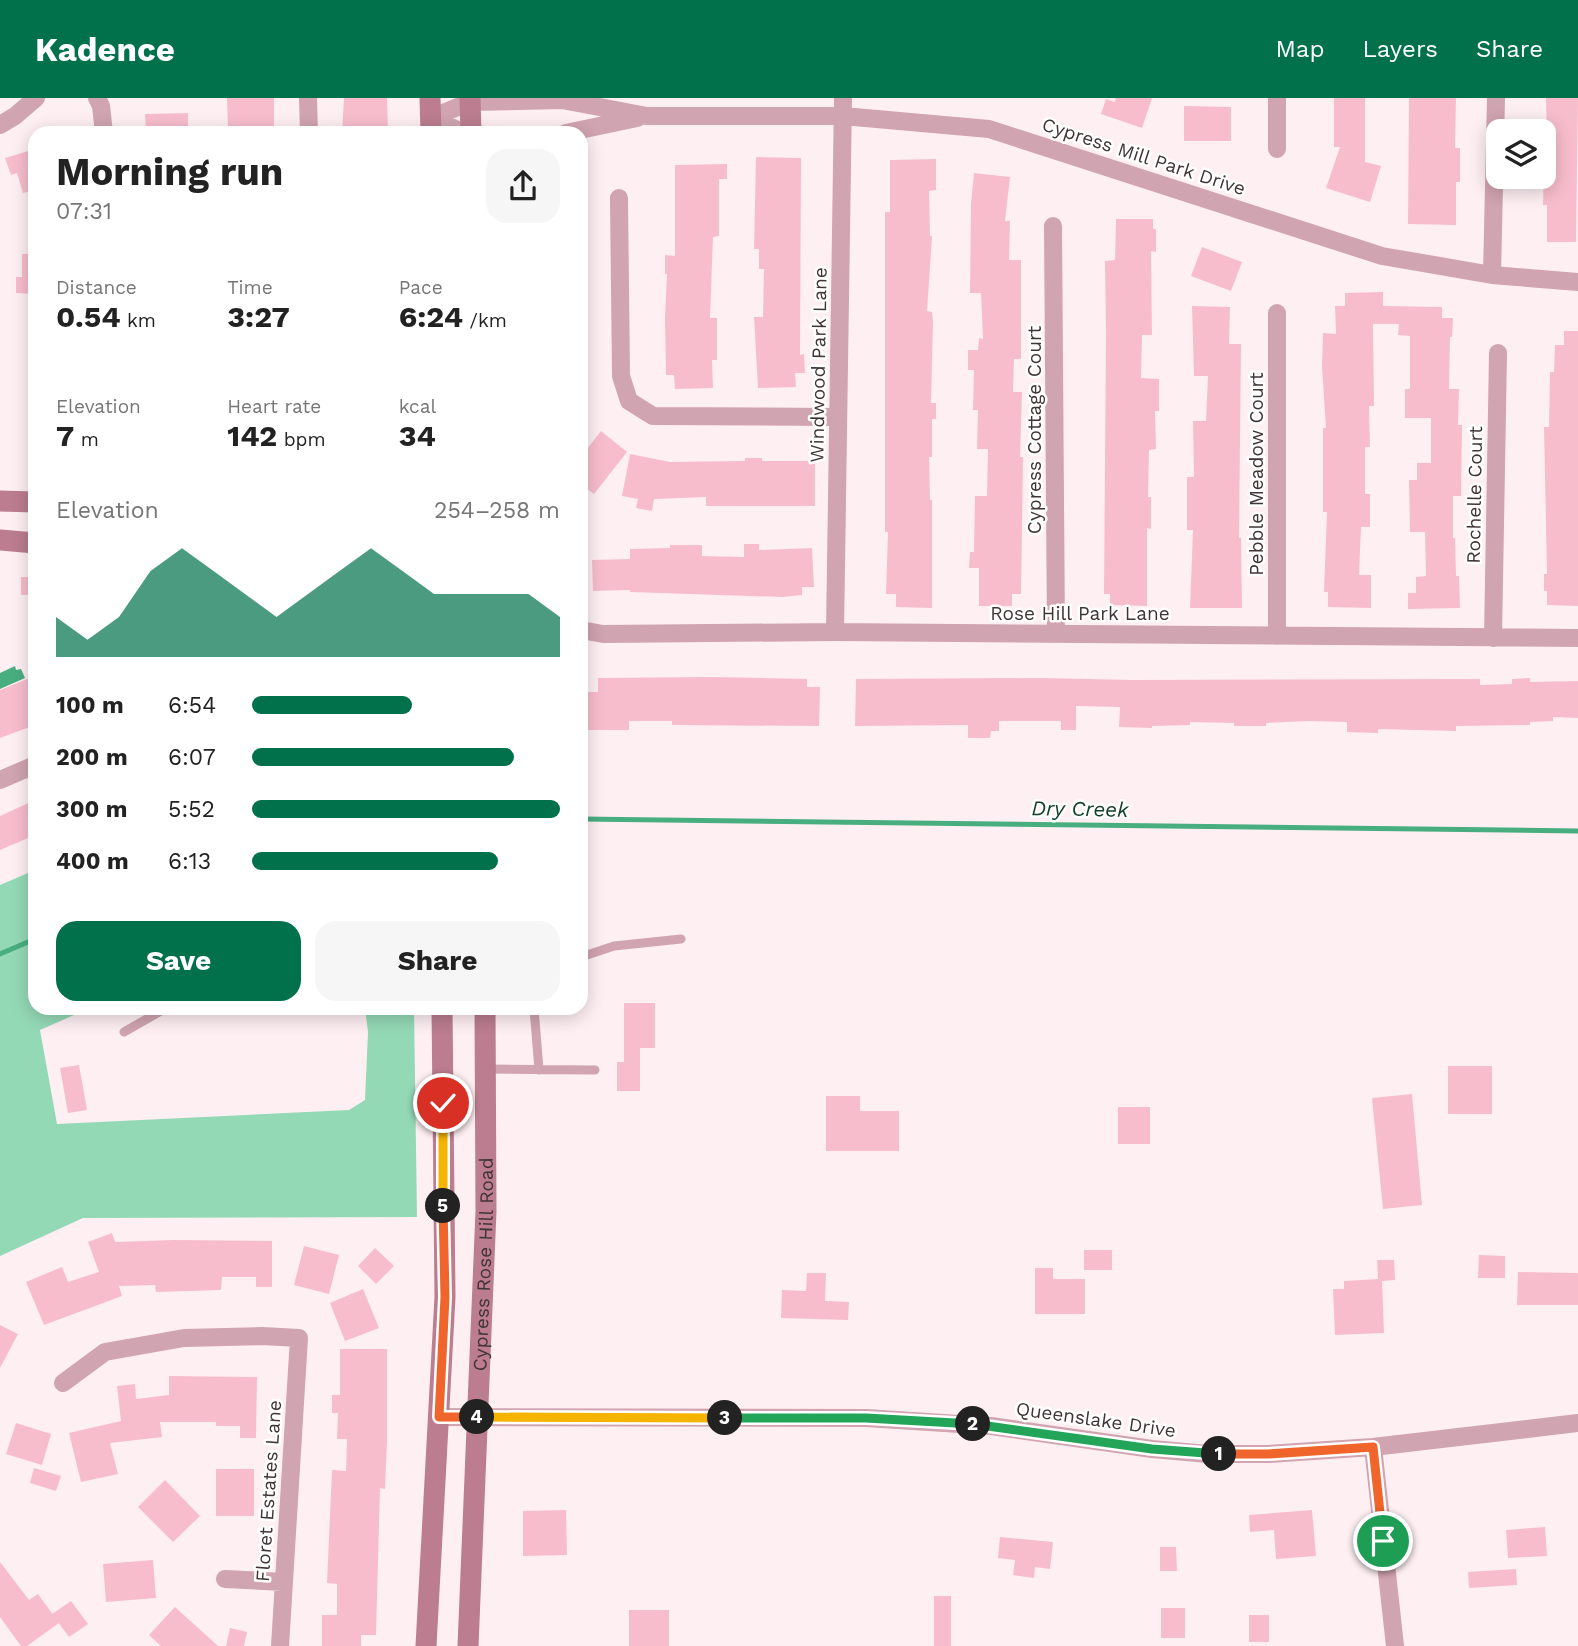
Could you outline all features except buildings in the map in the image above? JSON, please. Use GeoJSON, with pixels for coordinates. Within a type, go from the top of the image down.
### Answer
{"type":"FeatureCollection","features":[{"type":"Feature","properties":{"kind":"main road"},"geometry":{"type":"LineString","coordinates":[[470,100],[471,126]]}},
{"type":"Feature","properties":{"kind":"main road"},"geometry":{"type":"LineString","coordinates":[[0,501],[28,502]]}},
{"type":"Feature","properties":{"kind":"main road"},"geometry":{"type":"LineString","coordinates":[[0,540],[28,542]]}},
{"type":"Feature","properties":{"kind":"main road","name":"Cypress Rose Hill Road"},"geometry":{"type":"LineString","coordinates":[[426,1646],[445,1297],[442,1015]]}},
{"type":"Feature","properties":{"kind":"main road","name":"Cypress Rose Hill Road"},"geometry":{"type":"LineString","coordinates":[[468,1646],[486,1211],[485,1015]]}},
{"type":"Feature","properties":{"kind":"street"},"geometry":{"type":"LineString","coordinates":[[0,125],[36,98]]}},
{"type":"Feature","properties":{"kind":"street"},"geometry":{"type":"LineString","coordinates":[[97,98],[101,106],[103,126]]}},
{"type":"Feature","properties":{"kind":"street"},"geometry":{"type":"LineString","coordinates":[[308,98],[309,126]]}},
{"type":"Feature","properties":{"kind":"street"},"geometry":{"type":"LineString","coordinates":[[1277,98],[1277,149]]}},
{"type":"Feature","properties":{"kind":"street"},"geometry":{"type":"LineString","coordinates":[[1492,275],[1496,98]]}},
{"type":"Feature","properties":{"kind":"street"},"geometry":{"type":"LineString","coordinates":[[430,116],[470,100],[562,100],[647,116]]}},
{"type":"Feature","properties":{"kind":"street","name":"Cypress Mill Park Drive"},"geometry":{"type":"LineString","coordinates":[[647,116],[843,107],[989,128],[1382,256],[1492,275],[1578,282]]}},
{"type":"Feature","properties":{"kind":"street","name":"Windwood Park Lane"},"geometry":{"type":"LineString","coordinates":[[835,632],[843,107]]}},
{"type":"Feature","properties":{"kind":"street"},"geometry":{"type":"LineString","coordinates":[[430,116],[450,126]]}},
{"type":"Feature","properties":{"kind":"street"},"geometry":{"type":"LineString","coordinates":[[588,128],[647,116]]}},
{"type":"Feature","properties":{"kind":"street"},"geometry":{"type":"LineString","coordinates":[[619,198],[621,376],[629,401],[653,416],[838,417]]}},
{"type":"Feature","properties":{"kind":"street","name":"Cypress Cottage Court"},"geometry":{"type":"LineString","coordinates":[[1053,226],[1056,634]]}},
{"type":"Feature","properties":{"kind":"street","name":"Pebble Meadow Court"},"geometry":{"type":"LineString","coordinates":[[1277,313],[1277,636]]}},
{"type":"Feature","properties":{"kind":"street","name":"Rochelle Court"},"geometry":{"type":"LineString","coordinates":[[1493,638],[1498,353]]}},
{"type":"Feature","properties":{"kind":"street","name":"Rose Hill Park Lane"},"geometry":{"type":"LineString","coordinates":[[588,631],[603,634],[835,632],[1578,638]]}},
{"type":"Feature","properties":{"kind":"street"},"geometry":{"type":"LineString","coordinates":[[0,780],[28,768]]}},
{"type":"Feature","properties":{"kind":"street","name":"Floret Estates Lane"},"geometry":{"type":"LineString","coordinates":[[63,1383],[105,1352],[184,1338],[299,1338],[280,1646]]}},
{"type":"Feature","properties":{"kind":"street","name":"Queenslake Drive"},"geometry":{"type":"LineString","coordinates":[[439,1417],[866,1418],[991,1426],[1152,1449],[1208,1454],[1268,1454],[1373,1447],[1578,1423]]}},
{"type":"Feature","properties":{"kind":"street"},"geometry":{"type":"LineString","coordinates":[[1373,1447],[1395,1646]]}},
{"type":"Feature","properties":{"kind":"street"},"geometry":{"type":"LineString","coordinates":[[225,1579],[283,1582]]}},
{"type":"Feature","properties":{"kind":"lane"},"geometry":{"type":"LineString","coordinates":[[588,955],[614,946],[681,939]]}},
{"type":"Feature","properties":{"kind":"lane"},"geometry":{"type":"LineString","coordinates":[[124,1032],[154,1015]]}},
{"type":"Feature","properties":{"kind":"lane"},"geometry":{"type":"LineString","coordinates":[[535,1015],[539,1070]]}},
{"type":"Feature","properties":{"kind":"lane"},"geometry":{"type":"LineString","coordinates":[[485,1069],[595,1070]]}},
{"type":"Feature","properties":{"kind":"shaded area"},"geometry":{"type":"Polygon","coordinates":[[[15,666],[16,670],[21,669],[25,678],[0,689],[0,673],[15,666]]]}},
{"type":"Feature","properties":{"kind":"shaded area"},"geometry":{"type":"Polygon","coordinates":[[[28,873],[28,1015],[74,1015],[40,1030],[57,1124],[349,1110],[365,1100],[368,1032],[366,1015],[414,1015],[417,1217],[83,1218],[0,1256],[0,885],[28,873]]]}},
{"type":"Feature","properties":{"kind":"waterway","name":"Dry Creek"},"geometry":{"type":"LineString","coordinates":[[588,819],[1578,831]]}},
{"type":"Feature","properties":{"kind":"waterway","name":"Dry Creek"},"geometry":{"type":"LineString","coordinates":[[0,954],[28,942]]}},
{"type":"Feature","properties":{"kind":"route"},"geometry":{"type":"LineString","coordinates":[[443,1103],[445,1297],[439,1417],[866,1418],[991,1426],[1152,1449],[1208,1454],[1268,1454],[1373,1447],[1383,1541]]}}]}
